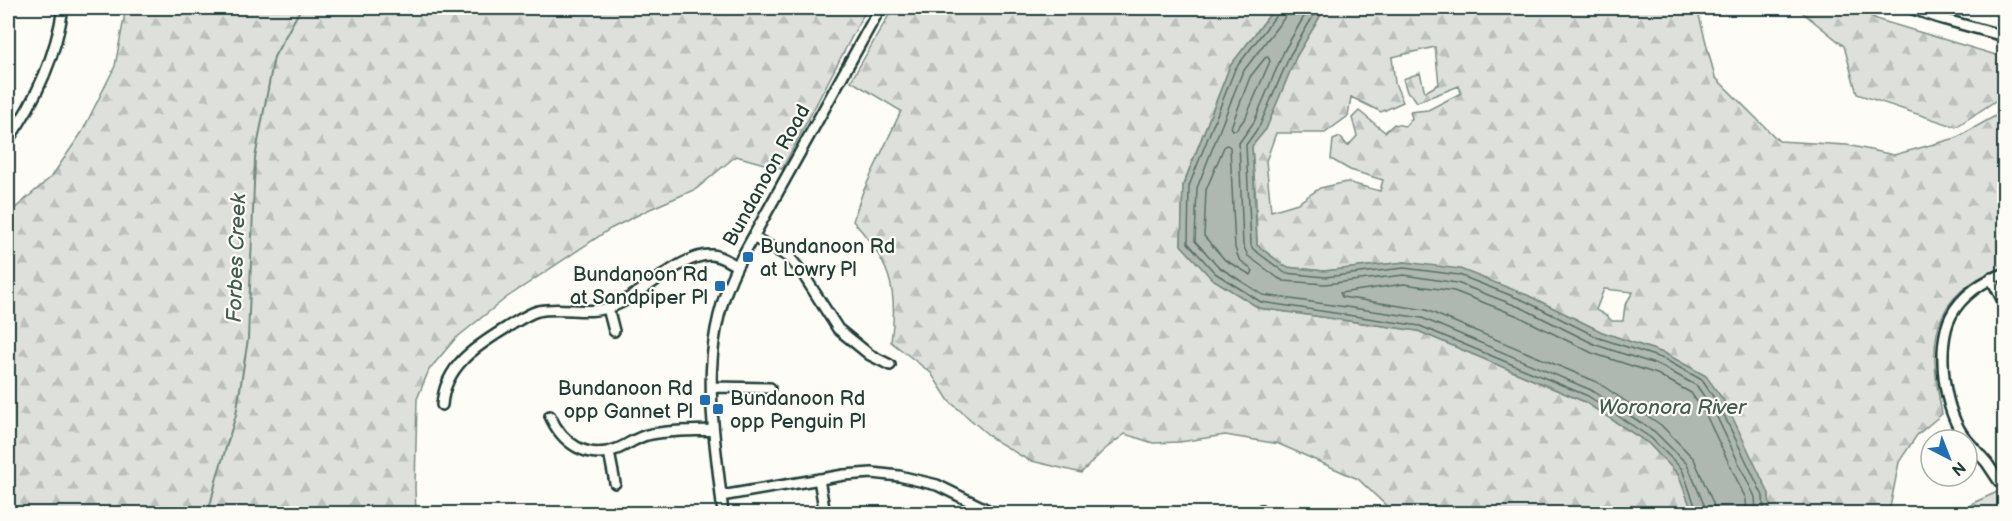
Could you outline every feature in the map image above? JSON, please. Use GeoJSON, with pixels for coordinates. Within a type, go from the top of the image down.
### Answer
{"type":"FeatureCollection","features":[{"type":"Feature","properties":{"kind":"street"},"geometry":{"type":"LineString","coordinates":[[8,140],[27,111],[43,77],[54,48],[63,8]]}},
{"type":"Feature","properties":{"kind":"street","name":"Bundanoon Road"},"geometry":{"type":"LineString","coordinates":[[723,513],[712,430],[712,358],[717,318],[724,295],[737,266],[880,8]]}},
{"type":"Feature","properties":{"kind":"street"},"geometry":{"type":"LineString","coordinates":[[1910,8],[2004,36]]}},
{"type":"Feature","properties":{"kind":"street"},"geometry":{"type":"LineString","coordinates":[[753,237],[789,257],[801,271],[838,329],[870,355],[890,365]]}},
{"type":"Feature","properties":{"kind":"street"},"geometry":{"type":"LineString","coordinates":[[442,405],[445,384],[466,356],[484,341],[523,318],[544,310],[608,308],[624,301],[682,264],[700,256],[714,255],[737,266]]}},
{"type":"Feature","properties":{"kind":"street"},"geometry":{"type":"LineString","coordinates":[[1958,428],[1946,392],[1943,362],[1945,339],[1951,316],[1970,293],[1991,278],[2004,274]]}},
{"type":"Feature","properties":{"kind":"street"},"geometry":{"type":"LineString","coordinates":[[1991,278],[2004,303]]}},
{"type":"Feature","properties":{"kind":"street"},"geometry":{"type":"LineString","coordinates":[[608,308],[614,331]]}},
{"type":"Feature","properties":{"kind":"street"},"geometry":{"type":"LineString","coordinates":[[712,387],[770,388]]}},
{"type":"Feature","properties":{"kind":"street"},"geometry":{"type":"LineString","coordinates":[[550,416],[556,428],[573,446],[589,452],[609,452],[636,439],[658,433],[712,430]]}},
{"type":"Feature","properties":{"kind":"street"},"geometry":{"type":"LineString","coordinates":[[609,452],[615,483]]}},
{"type":"Feature","properties":{"kind":"street"},"geometry":{"type":"LineString","coordinates":[[1979,454],[1999,481],[2004,478]]}},
{"type":"Feature","properties":{"kind":"street"},"geometry":{"type":"LineString","coordinates":[[721,496],[860,473],[905,477],[949,490],[996,513]]}},
{"type":"Feature","properties":{"kind":"street"},"geometry":{"type":"LineString","coordinates":[[819,479],[825,513]]}},
{"type":"Feature","properties":{"kind":"green space"},"geometry":{"type":"Polygon","coordinates":[[[126,8],[867,8],[782,169],[736,156],[696,189],[610,229],[506,298],[455,339],[429,370],[417,399],[416,513],[8,513],[8,243],[10,234],[8,233],[8,206],[13,210],[52,176],[82,132],[115,66],[126,8]]]}},
{"type":"Feature","properties":{"kind":"green space"},"geometry":{"type":"Polygon","coordinates":[[[893,8],[1275,8],[1230,66],[1183,185],[1181,245],[1211,278],[1259,308],[1418,331],[1585,402],[1648,443],[1678,474],[1693,513],[1394,513],[1358,479],[1279,444],[1225,435],[1180,442],[1153,443],[1125,434],[1104,450],[1081,473],[1028,460],[993,439],[949,401],[931,373],[891,342],[894,306],[888,276],[875,249],[853,221],[862,194],[901,111],[851,81],[893,8]]]}},
{"type":"Feature","properties":{"kind":"green space"},"geometry":{"type":"Polygon","coordinates":[[[1325,8],[1697,8],[1715,77],[1779,141],[1847,145],[1894,155],[1956,138],[2004,111],[2004,267],[1979,278],[1960,292],[1947,307],[1939,324],[1935,344],[1935,365],[1942,414],[1925,428],[1919,428],[1919,433],[1899,462],[1889,513],[1770,513],[1769,494],[1706,376],[1666,354],[1602,332],[1527,295],[1405,262],[1324,271],[1286,267],[1257,245],[1252,146],[1266,129],[1296,57],[1325,8]],[[1435,47],[1392,57],[1395,83],[1403,102],[1381,112],[1351,97],[1348,116],[1325,133],[1276,133],[1266,161],[1271,211],[1298,203],[1320,188],[1347,182],[1380,191],[1383,180],[1350,170],[1331,159],[1333,140],[1340,137],[1348,146],[1357,136],[1352,118],[1359,111],[1385,132],[1394,124],[1405,126],[1412,118],[1410,112],[1428,110],[1461,93],[1459,86],[1417,102],[1407,92],[1403,79],[1420,73],[1425,92],[1439,84],[1435,47]],[[1604,289],[1596,310],[1612,321],[1623,321],[1625,305],[1633,292],[1604,289]]]}},
{"type":"Feature","properties":{"kind":"green space"},"geometry":{"type":"Polygon","coordinates":[[[1797,8],[1854,8],[1879,20],[2004,56],[2004,95],[1956,127],[1857,94],[1844,46],[1797,8]]]}},
{"type":"Feature","properties":{"kind":"green space"},"geometry":{"type":"Polygon","coordinates":[[[2004,489],[2004,513],[1962,513],[1973,503],[2004,489]]]}},
{"type":"Feature","properties":{"kind":"water","name":"Woronora River"},"geometry":{"type":"Polygon","coordinates":[[[1275,8],[1325,8],[1296,57],[1266,129],[1252,146],[1257,245],[1286,267],[1324,271],[1405,262],[1460,269],[1527,295],[1602,332],[1666,354],[1706,376],[1726,404],[1769,494],[1770,513],[1693,513],[1678,474],[1648,443],[1585,402],[1418,331],[1259,308],[1211,278],[1181,245],[1183,186],[1230,66],[1275,8]]]}},
{"type":"Feature","properties":{"kind":"waterway","name":"Forbes Creek"},"geometry":{"type":"LineString","coordinates":[[208,514],[236,415],[248,339],[255,158],[274,57],[301,8]]}},
{"type":"Feature","properties":{"kind":"place","name":"Bundanoon Rd at Lowry Pl"},"geometry":{"type":"Point","coordinates":[748,257]}},
{"type":"Feature","properties":{"kind":"place","name":"Bundanoon Rd at Sandpiper Pl"},"geometry":{"type":"Point","coordinates":[720,286]}},
{"type":"Feature","properties":{"kind":"place","name":"Bundanoon Rd opp Gannet Pl"},"geometry":{"type":"Point","coordinates":[705,400]}},
{"type":"Feature","properties":{"kind":"place","name":"Bundanoon Rd opp Penguin Pl"},"geometry":{"type":"Point","coordinates":[718,409]}}]}
